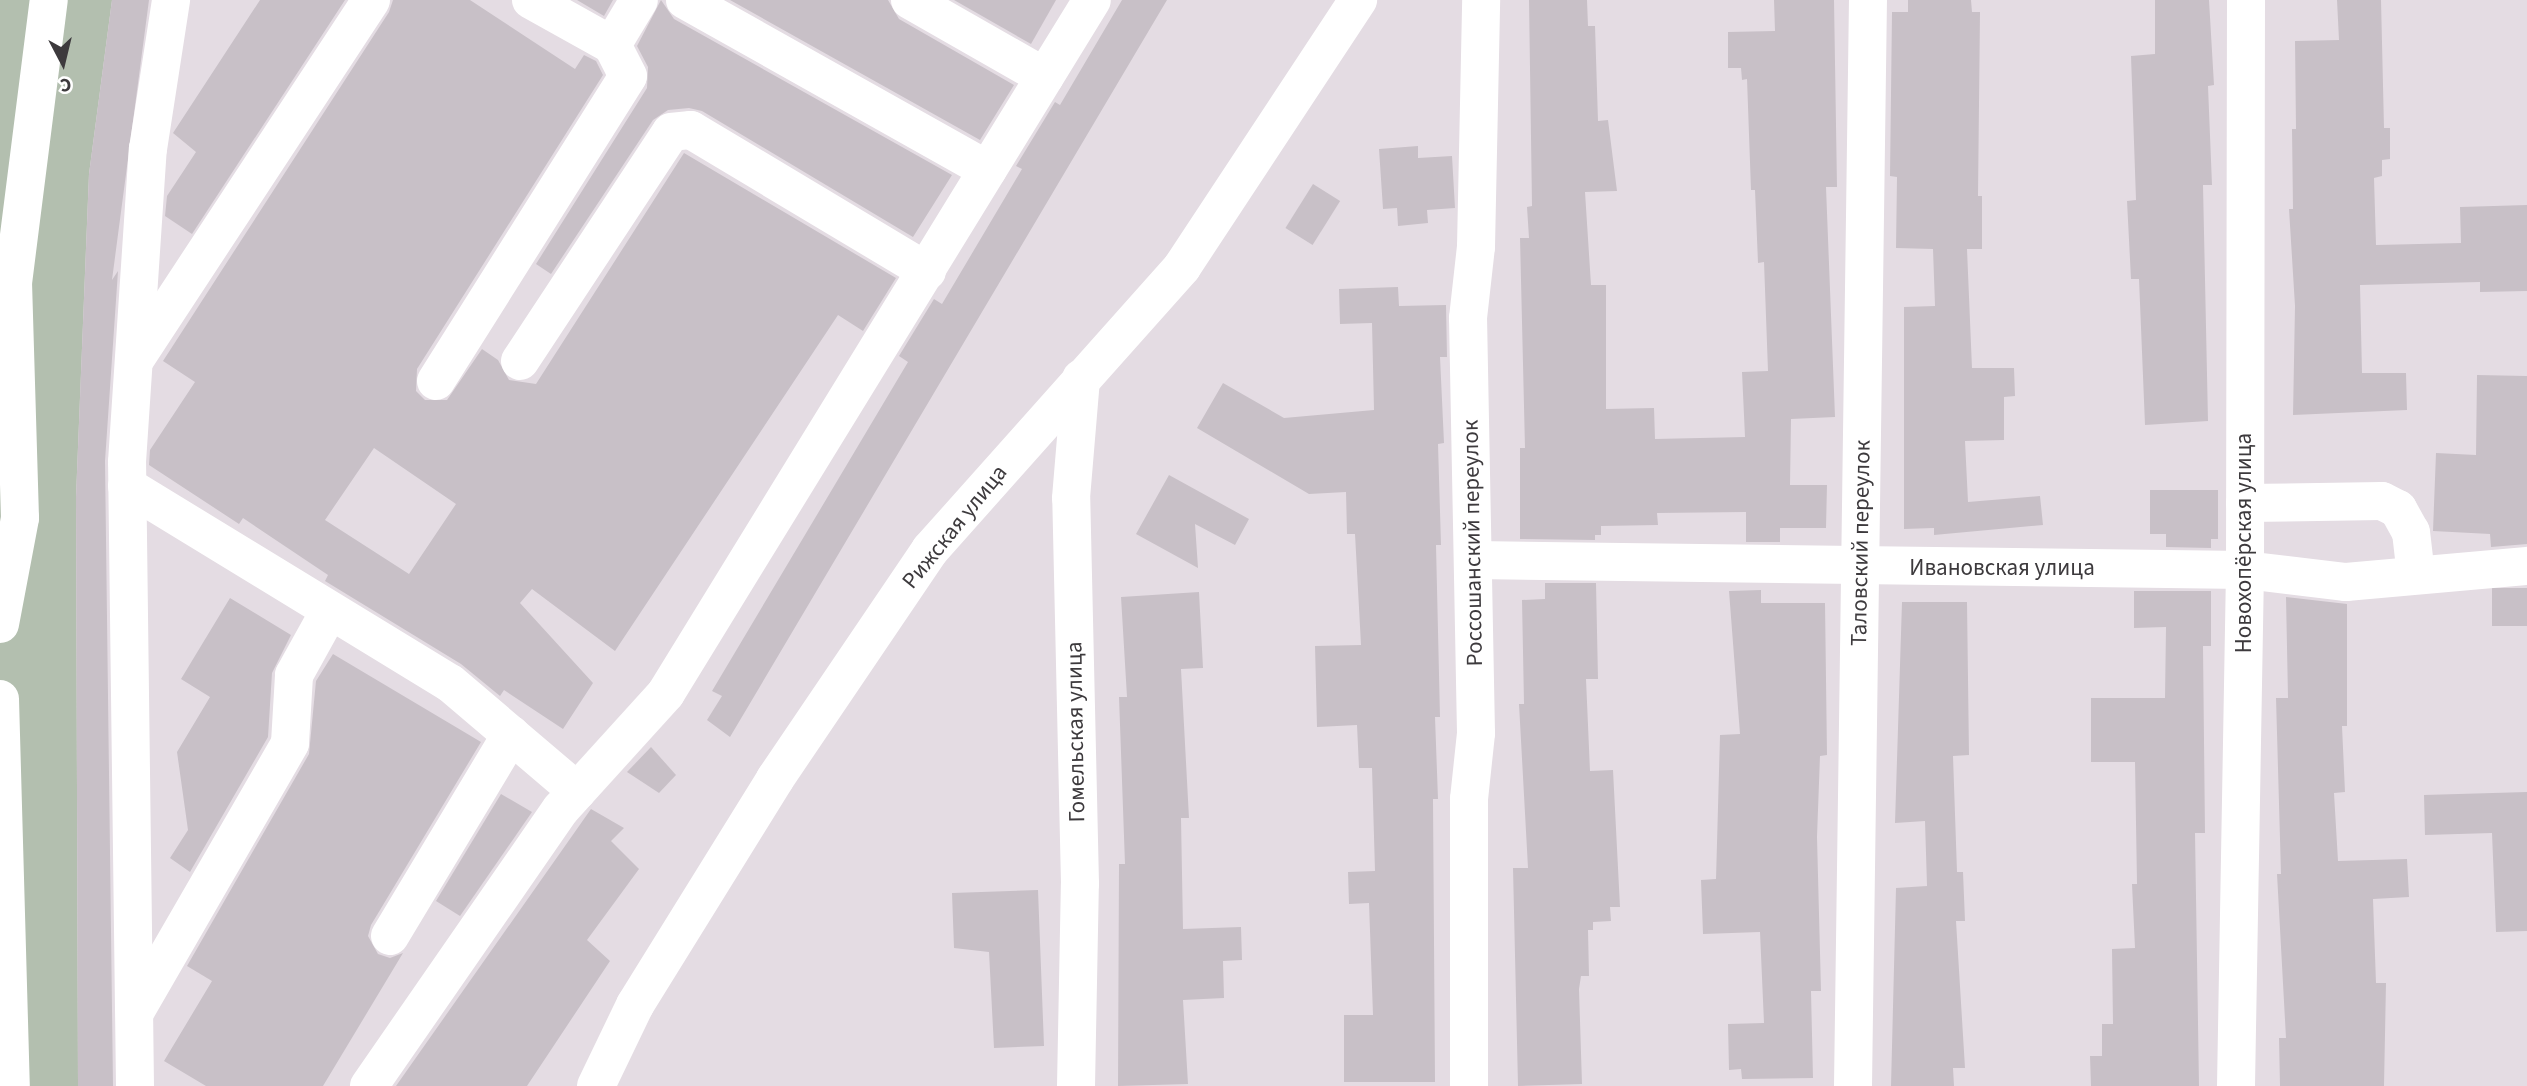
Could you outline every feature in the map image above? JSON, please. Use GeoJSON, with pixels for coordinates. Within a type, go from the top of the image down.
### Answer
{"type":"FeatureCollection","features":[{"type":"Feature","properties":{"kind":"street"},"geometry":{"type":"LineString","coordinates":[[0,624],[20,517],[6,282],[49,0]]}},
{"type":"Feature","properties":{"kind":"street"},"geometry":{"type":"LineString","coordinates":[[135,1086],[127,486],[148,149],[171,0]]}},
{"type":"Feature","properties":{"kind":"street"},"geometry":{"type":"LineString","coordinates":[[134,362],[371,0]]}},
{"type":"Feature","properties":{"kind":"street"},"geometry":{"type":"LineString","coordinates":[[436,381],[628,76],[612,45],[531,0]]}},
{"type":"Feature","properties":{"kind":"street"},"geometry":{"type":"LineString","coordinates":[[612,45],[639,0]]}},
{"type":"Feature","properties":{"kind":"street"},"geometry":{"type":"LineString","coordinates":[[685,0],[988,170]]}},
{"type":"Feature","properties":{"kind":"street"},"geometry":{"type":"LineString","coordinates":[[910,0],[1045,77]]}},
{"type":"Feature","properties":{"kind":"street"},"geometry":{"type":"LineString","coordinates":[[369,1086],[577,791],[666,693],[1092,0]]}},
{"type":"Feature","properties":{"kind":"street","name":"Рижская улица"},"geometry":{"type":"LineString","coordinates":[[596,1086],[635,1005],[768,791],[930,550],[1182,267],[1358,0]]}},
{"type":"Feature","properties":{"kind":"street","name":"Россошанский переулок"},"geometry":{"type":"LineString","coordinates":[[1469,1086],[1475,560],[1468,318],[1476,247],[1481,0]]}},
{"type":"Feature","properties":{"kind":"street","name":"Таловский переулок"},"geometry":{"type":"LineString","coordinates":[[1853,1086],[1868,0]]}},
{"type":"Feature","properties":{"kind":"street","name":"Новохопёрская улица"},"geometry":{"type":"LineString","coordinates":[[2236,1086],[2245,570],[2246,0]]}},
{"type":"Feature","properties":{"kind":"street"},"geometry":{"type":"LineString","coordinates":[[520,361],[671,132],[691,130],[927,271]]}},
{"type":"Feature","properties":{"kind":"street","name":"Гомельская улица"},"geometry":{"type":"LineString","coordinates":[[1076,1086],[1080,884],[1071,498],[1081,379]]}},
{"type":"Feature","properties":{"kind":"street"},"geometry":{"type":"LineString","coordinates":[[127,486],[450,683],[577,791]]}},
{"type":"Feature","properties":{"kind":"street"},"geometry":{"type":"LineString","coordinates":[[2245,503],[2382,501],[2398,509],[2411,532],[2417,575]]}},
{"type":"Feature","properties":{"kind":"street","name":"Ивановская улица"},"geometry":{"type":"LineString","coordinates":[[1475,560],[2245,570],[2346,582],[2527,566]]}},
{"type":"Feature","properties":{"kind":"street"},"geometry":{"type":"LineString","coordinates":[[135,1012],[290,743],[294,675],[330,610]]}},
{"type":"Feature","properties":{"kind":"street"},"geometry":{"type":"LineString","coordinates":[[0,699],[11,1086]]}},
{"type":"Feature","properties":{"kind":"street"},"geometry":{"type":"LineString","coordinates":[[390,936],[511,735]]}},
{"type":"Feature","properties":{"kind":"green space"},"geometry":{"type":"Polygon","coordinates":[[[0,0],[112,0],[89,174],[76,497],[78,1086],[0,1086],[0,0]]]}},
{"type":"Feature","properties":{"kind":"building"},"geometry":{"type":"Polygon","coordinates":[[[112,0],[149,0],[112,280],[118,271],[105,461],[113,1086],[78,1086],[76,497],[89,174],[112,0]]]}},
{"type":"Feature","properties":{"kind":"building"},"geometry":{"type":"Polygon","coordinates":[[[260,0],[345,0],[192,234],[165,216],[167,196],[196,152],[173,133],[260,0]]]}},
{"type":"Feature","properties":{"kind":"building"},"geometry":{"type":"Polygon","coordinates":[[[393,0],[470,0],[575,69],[584,55],[596,61],[603,75],[417,369],[416,391],[425,400],[447,400],[482,349],[498,360],[509,380],[536,384],[684,153],[896,278],[863,331],[838,315],[615,651],[532,589],[520,603],[593,683],[563,729],[504,690],[500,696],[461,664],[325,581],[328,575],[243,518],[239,524],[149,465],[150,450],[195,382],[163,361],[389,12],[393,0]],[[374,448],[325,520],[409,574],[456,504],[374,448]]]}},
{"type":"Feature","properties":{"kind":"building"},"geometry":{"type":"Polygon","coordinates":[[[577,0],[613,0],[604,16],[577,0]]]}},
{"type":"Feature","properties":{"kind":"building"},"geometry":{"type":"Polygon","coordinates":[[[661,0],[674,19],[952,175],[913,237],[702,111],[689,108],[668,110],[653,120],[551,274],[536,264],[647,88],[648,67],[637,46],[661,0]]]}},
{"type":"Feature","properties":{"kind":"building"},"geometry":{"type":"Polygon","coordinates":[[[730,0],[888,0],[899,19],[1014,85],[980,140],[730,0]]]}},
{"type":"Feature","properties":{"kind":"building"},"geometry":{"type":"Polygon","coordinates":[[[954,0],[1056,0],[1031,44],[954,0]]]}},
{"type":"Feature","properties":{"kind":"building"},"geometry":{"type":"Polygon","coordinates":[[[1122,0],[1167,0],[730,737],[707,720],[722,696],[712,691],[908,362],[899,356],[934,299],[942,304],[1022,169],[1016,166],[1055,102],[1060,105],[1122,0]]]}},
{"type":"Feature","properties":{"kind":"building"},"geometry":{"type":"Polygon","coordinates":[[[1529,0],[1587,0],[1588,26],[1595,26],[1598,121],[1608,120],[1617,191],[1585,192],[1591,285],[1606,285],[1606,409],[1654,408],[1655,439],[1745,437],[1742,372],[1768,371],[1764,262],[1758,263],[1755,190],[1751,190],[1747,79],[1742,80],[1741,68],[1728,68],[1728,32],[1775,31],[1774,0],[1834,0],[1837,187],[1826,187],[1835,417],[1791,419],[1790,485],[1827,485],[1826,528],[1780,528],[1780,542],[1746,542],[1746,512],[1657,513],[1658,525],[1601,526],[1601,535],[1595,535],[1595,540],[1520,539],[1520,448],[1525,448],[1520,238],[1529,238],[1527,207],[1532,206],[1529,0]]]}},
{"type":"Feature","properties":{"kind":"building"},"geometry":{"type":"Polygon","coordinates":[[[1908,0],[1971,0],[1972,12],[1980,12],[1978,196],[1982,196],[1982,249],[1967,249],[1972,368],[2014,368],[2015,396],[2004,397],[2004,440],[1965,441],[1968,502],[2040,496],[2043,525],[1934,535],[1934,528],[1904,529],[1904,307],[1935,306],[1933,249],[1896,248],[1897,177],[1890,176],[1892,12],[1908,12],[1908,0]]]}},
{"type":"Feature","properties":{"kind":"building"},"geometry":{"type":"Polygon","coordinates":[[[2155,0],[2209,0],[2214,85],[2208,86],[2212,185],[2203,185],[2208,421],[2145,425],[2139,279],[2131,279],[2127,201],[2136,200],[2131,56],[2155,54],[2155,0]]]}},
{"type":"Feature","properties":{"kind":"building"},"geometry":{"type":"Polygon","coordinates":[[[2337,0],[2381,0],[2384,128],[2390,128],[2390,159],[2382,160],[2382,176],[2374,178],[2376,245],[2461,243],[2460,207],[2527,205],[2527,291],[2480,292],[2480,282],[2360,285],[2362,373],[2406,373],[2407,410],[2293,415],[2295,306],[2289,209],[2293,209],[2292,129],[2296,129],[2295,41],[2339,40],[2337,0]]]}},
{"type":"Feature","properties":{"kind":"building"},"geometry":{"type":"Polygon","coordinates":[[[1418,146],[1418,158],[1452,156],[1455,208],[1427,210],[1428,223],[1398,226],[1397,208],[1383,209],[1379,149],[1418,146]]]}},
{"type":"Feature","properties":{"kind":"building"},"geometry":{"type":"Polygon","coordinates":[[[1313,184],[1340,201],[1313,245],[1285,228],[1313,184]]]}},
{"type":"Feature","properties":{"kind":"building"},"geometry":{"type":"Polygon","coordinates":[[[1398,287],[1399,306],[1446,305],[1447,357],[1440,357],[1444,443],[1438,444],[1441,545],[1436,545],[1440,717],[1435,717],[1438,799],[1433,799],[1435,1082],[1344,1082],[1344,1015],[1373,1015],[1369,903],[1349,904],[1348,872],[1375,871],[1372,768],[1359,768],[1357,725],[1317,727],[1315,646],[1361,645],[1355,534],[1347,534],[1346,492],[1309,494],[1197,428],[1223,383],[1284,418],[1374,410],[1372,323],[1340,324],[1339,289],[1398,287]]]}},
{"type":"Feature","properties":{"kind":"building"},"geometry":{"type":"Polygon","coordinates":[[[2477,375],[2527,376],[2527,544],[2491,547],[2490,534],[2433,531],[2436,453],[2476,455],[2477,375]]]}},
{"type":"Feature","properties":{"kind":"building"},"geometry":{"type":"Polygon","coordinates":[[[1169,475],[1249,519],[1235,545],[1195,524],[1198,568],[1136,534],[1169,475]]]}},
{"type":"Feature","properties":{"kind":"building"},"geometry":{"type":"Polygon","coordinates":[[[2150,490],[2218,490],[2218,539],[2211,539],[2211,548],[2166,547],[2166,534],[2150,534],[2150,490]]]}},
{"type":"Feature","properties":{"kind":"building"},"geometry":{"type":"Polygon","coordinates":[[[1545,583],[1596,583],[1598,679],[1586,679],[1590,771],[1613,770],[1620,907],[1610,907],[1611,921],[1593,922],[1593,930],[1588,930],[1589,976],[1581,976],[1579,989],[1582,1084],[1518,1086],[1513,868],[1528,868],[1519,704],[1524,704],[1522,600],[1545,599],[1545,583]]]}},
{"type":"Feature","properties":{"kind":"building"},"geometry":{"type":"Polygon","coordinates":[[[2492,588],[2527,588],[2527,626],[2492,626],[2492,588]]]}},
{"type":"Feature","properties":{"kind":"building"},"geometry":{"type":"Polygon","coordinates":[[[1761,590],[1761,603],[1825,603],[1827,755],[1820,756],[1817,837],[1821,991],[1811,991],[1813,1078],[1742,1079],[1741,1069],[1729,1070],[1728,1024],[1764,1023],[1760,932],[1703,934],[1701,880],[1716,879],[1720,735],[1740,734],[1729,591],[1761,590]]]}},
{"type":"Feature","properties":{"kind":"building"},"geometry":{"type":"Polygon","coordinates":[[[2134,591],[2211,591],[2211,646],[2203,646],[2205,833],[2195,833],[2199,1086],[2091,1086],[2090,1056],[2102,1056],[2102,1024],[2113,1024],[2112,949],[2135,948],[2132,884],[2137,884],[2135,762],[2091,762],[2091,698],[2165,698],[2166,627],[2134,628],[2134,591]]]}},
{"type":"Feature","properties":{"kind":"building"},"geometry":{"type":"Polygon","coordinates":[[[1199,592],[1203,668],[1181,669],[1189,818],[1181,818],[1183,929],[1241,927],[1242,960],[1223,961],[1224,998],[1183,1000],[1188,1084],[1118,1086],[1119,864],[1125,864],[1119,697],[1127,697],[1121,597],[1199,592]]]}},
{"type":"Feature","properties":{"kind":"building"},"geometry":{"type":"Polygon","coordinates":[[[2286,597],[2347,604],[2347,726],[2342,726],[2345,792],[2334,793],[2338,861],[2407,859],[2409,897],[2373,899],[2376,983],[2386,983],[2384,1086],[2280,1086],[2279,1038],[2286,1038],[2277,874],[2281,874],[2276,698],[2288,698],[2286,597]]]}},
{"type":"Feature","properties":{"kind":"building"},"geometry":{"type":"Polygon","coordinates":[[[230,598],[291,635],[272,673],[268,737],[190,872],[170,858],[188,830],[177,752],[210,697],[181,679],[230,598]]]}},
{"type":"Feature","properties":{"kind":"building"},"geometry":{"type":"Polygon","coordinates":[[[1902,602],[1967,602],[1969,755],[1953,756],[1957,872],[1963,872],[1965,921],[1956,921],[1965,1068],[1953,1068],[1954,1086],[1891,1086],[1896,888],[1927,886],[1925,821],[1895,823],[1902,602]]]}},
{"type":"Feature","properties":{"kind":"building"},"geometry":{"type":"Polygon","coordinates":[[[333,654],[481,742],[371,925],[368,936],[378,954],[390,958],[403,953],[323,1086],[206,1086],[164,1061],[212,981],[187,966],[309,754],[316,681],[333,654]]]}},
{"type":"Feature","properties":{"kind":"building"},"geometry":{"type":"Polygon","coordinates":[[[651,747],[676,775],[659,793],[627,772],[651,747]]]}},
{"type":"Feature","properties":{"kind":"building"},"geometry":{"type":"Polygon","coordinates":[[[2527,792],[2527,931],[2496,932],[2492,833],[2425,835],[2424,795],[2527,792]]]}},
{"type":"Feature","properties":{"kind":"building"},"geometry":{"type":"Polygon","coordinates":[[[501,794],[532,812],[460,916],[436,901],[501,794]]]}},
{"type":"Feature","properties":{"kind":"building"},"geometry":{"type":"Polygon","coordinates":[[[591,809],[624,828],[611,841],[639,869],[587,940],[610,961],[527,1086],[396,1086],[591,809]]]}},
{"type":"Feature","properties":{"kind":"building"},"geometry":{"type":"Polygon","coordinates":[[[1038,890],[1044,1046],[994,1048],[989,952],[954,948],[952,893],[1038,890]]]}}]}
